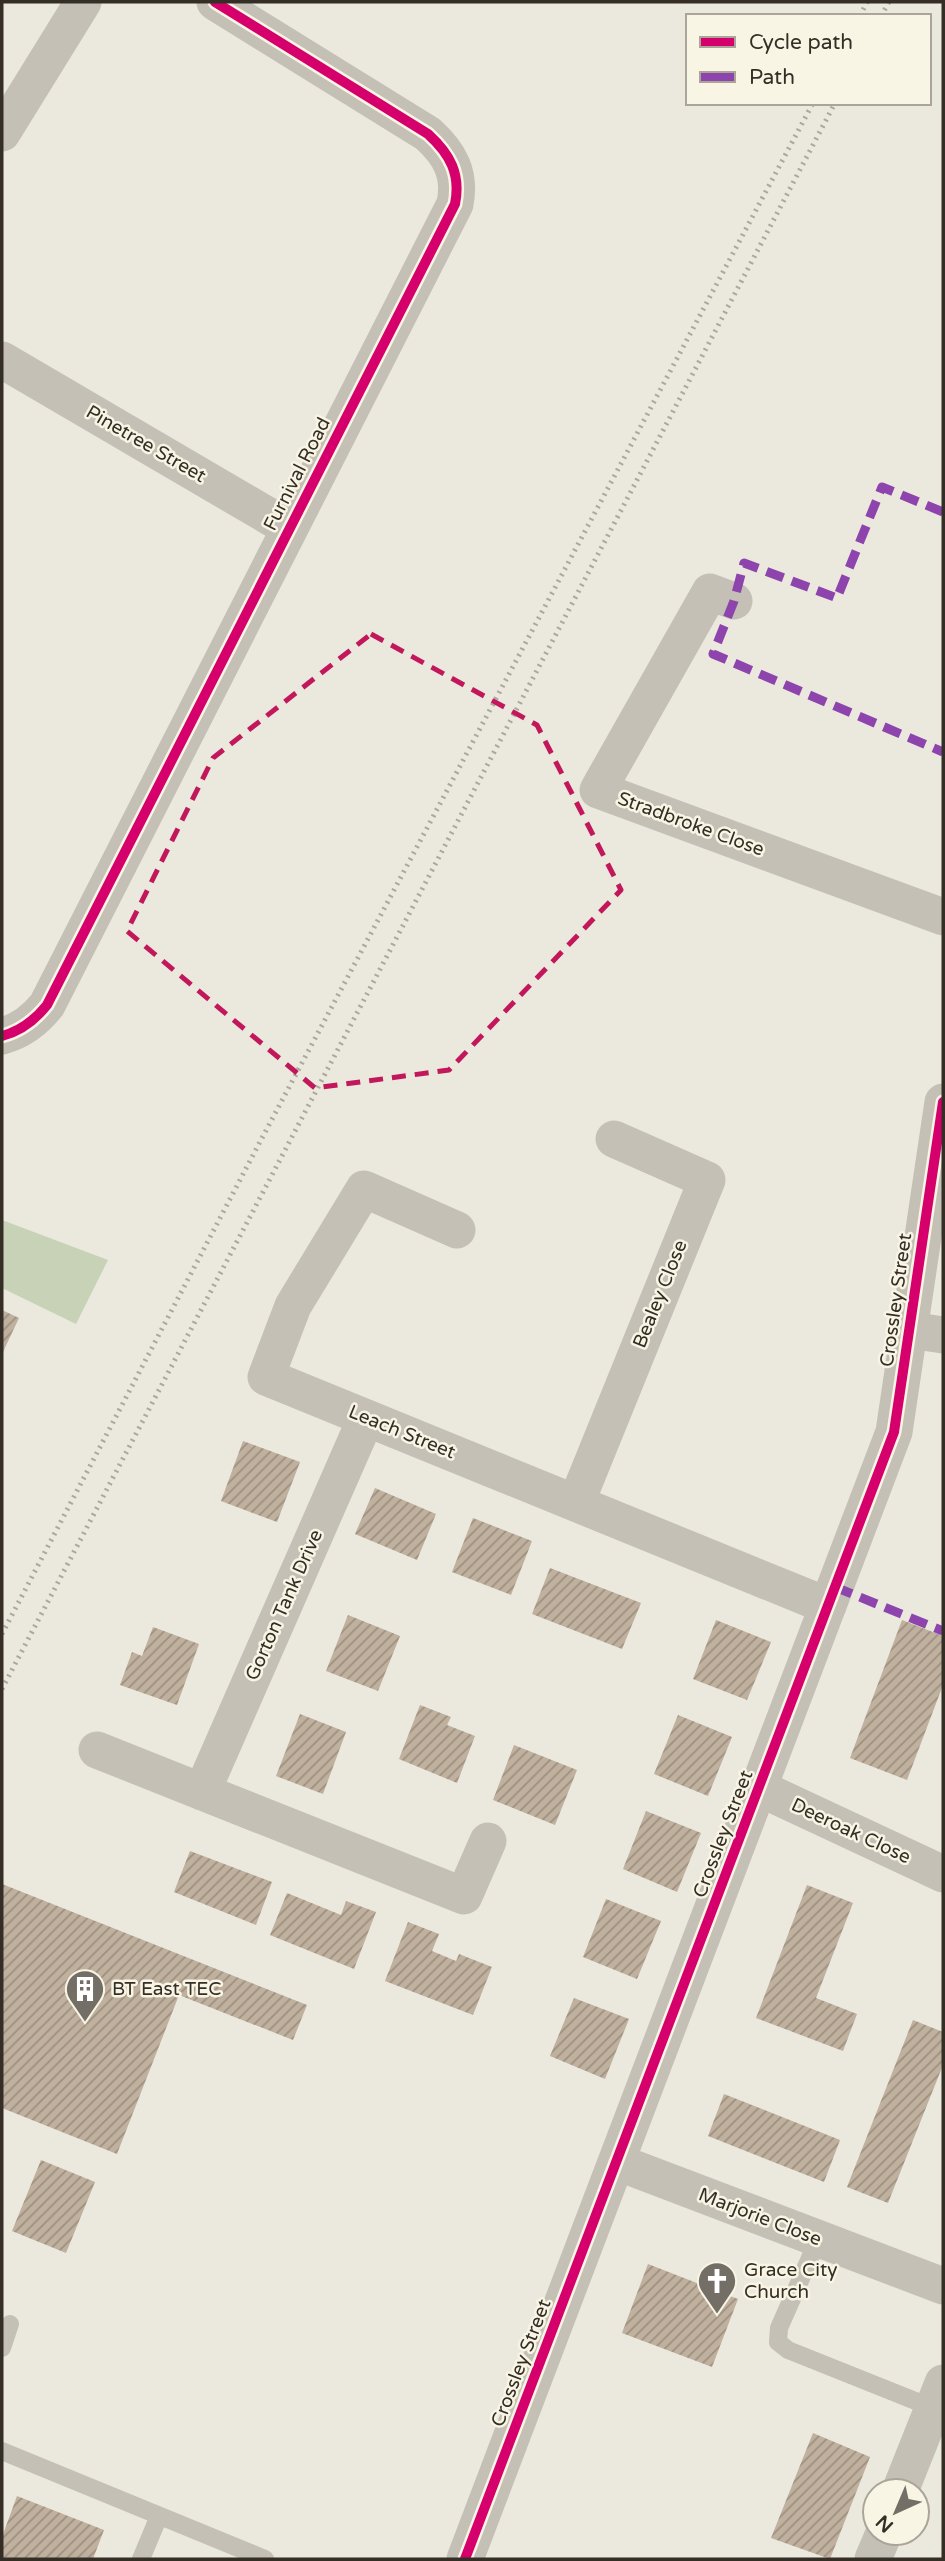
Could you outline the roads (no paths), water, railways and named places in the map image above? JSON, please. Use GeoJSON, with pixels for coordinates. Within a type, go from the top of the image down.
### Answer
{"type":"FeatureCollection","features":[{"type":"Feature","properties":{"kind":"street"},"geometry":{"type":"LineString","coordinates":[[2,133],[83,2]]}},
{"type":"Feature","properties":{"kind":"street","name":"Furnival Road"},"geometry":{"type":"LineString","coordinates":[[2,1036],[23,1027],[47,1005],[455,204],[458,185],[443,148],[428,134],[215,2]]}},
{"type":"Feature","properties":{"kind":"street","name":"Pinetree Street"},"geometry":{"type":"LineString","coordinates":[[2,360],[289,528]]}},
{"type":"Feature","properties":{"kind":"street","name":"Stradbroke Close"},"geometry":{"type":"LineString","coordinates":[[734,601],[709,592],[598,790],[943,917]]}},
{"type":"Feature","properties":{"kind":"street","name":"Crossley Street"},"geometry":{"type":"LineString","coordinates":[[465,2559],[894,1432],[926,1332],[943,1102]]}},
{"type":"Feature","properties":{"kind":"street","name":"Bealey Close"},"geometry":{"type":"LineString","coordinates":[[576,1503],[707,1180],[614,1139]]}},
{"type":"Feature","properties":{"kind":"street","name":"Leach Street"},"geometry":{"type":"LineString","coordinates":[[457,1230],[364,1189],[293,1306],[266,1377],[828,1606]]}},
{"type":"Feature","properties":{"kind":"street","name":"Gorton Tank Drive"},"geometry":{"type":"LineString","coordinates":[[202,1791],[366,1418]]}},
{"type":"Feature","properties":{"kind":"street"},"geometry":{"type":"LineString","coordinates":[[97,1750],[464,1896],[488,1841]]}},
{"type":"Feature","properties":{"kind":"street","name":"Deeroak Close"},"geometry":{"type":"LineString","coordinates":[[759,1787],[942,1872]]}},
{"type":"Feature","properties":{"kind":"street","name":"Marjorie Close"},"geometry":{"type":"LineString","coordinates":[[617,2162],[943,2286]]}},
{"type":"Feature","properties":{"kind":"street"},"geometry":{"type":"LineString","coordinates":[[906,2477],[938,2395]]}},
{"type":"Feature","properties":{"kind":"lane"},"geometry":{"type":"LineString","coordinates":[[818,2240],[779,2328],[779,2342],[788,2350],[938,2395]]}},
{"type":"Feature","properties":{"kind":"lane"},"geometry":{"type":"LineString","coordinates":[[2,2348],[10,2324]]}},
{"type":"Feature","properties":{"kind":"lane"},"geometry":{"type":"LineString","coordinates":[[2,2451],[265,2559]]}},
{"type":"Feature","properties":{"kind":"lane"},"geometry":{"type":"LineString","coordinates":[[141,2559],[159,2516]]}},
{"type":"Feature","properties":{"kind":"railway"},"geometry":{"type":"LineString","coordinates":[[861,14],[867,2]]}},
{"type":"Feature","properties":{"kind":"railway"},"geometry":{"type":"LineString","coordinates":[[882,14],[889,2]]}},
{"type":"Feature","properties":{"kind":"railway"},"geometry":{"type":"LineString","coordinates":[[2,1634],[262,1138],[812,105]]}},
{"type":"Feature","properties":{"kind":"railway"},"geometry":{"type":"LineString","coordinates":[[2,1689],[834,105]]}},
{"type":"Feature","properties":{"kind":"place","name":"BT East TEC"},"geometry":{"type":"Point","coordinates":[85,2023]}},
{"type":"Feature","properties":{"kind":"place","name":"Grace City Church"},"geometry":{"type":"Point","coordinates":[717,2315]}}]}
